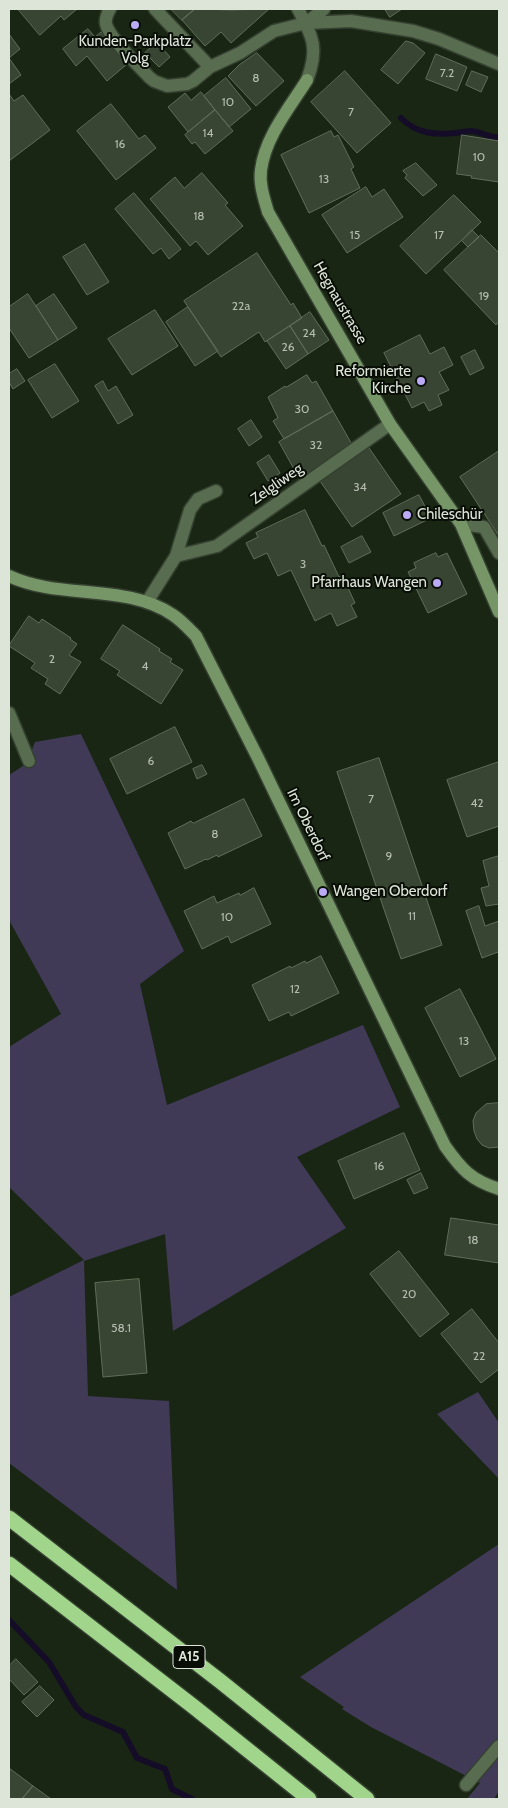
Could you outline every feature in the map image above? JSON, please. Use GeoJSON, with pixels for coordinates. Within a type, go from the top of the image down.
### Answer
{"type":"FeatureCollection","features":[{"type":"Feature","properties":{"kind":"highway","name":"A15"},"geometry":{"type":"LineString","coordinates":[[9,1518],[213,1676],[367,1799]]}},
{"type":"Feature","properties":{"kind":"highway","name":"A15"},"geometry":{"type":"LineString","coordinates":[[9,1564],[180,1696],[309,1799]]}},
{"type":"Feature","properties":{"kind":"street"},"geometry":{"type":"LineString","coordinates":[[110,9],[106,18],[106,24],[111,35],[154,81],[167,86],[181,86],[193,81],[210,67],[240,53],[274,31],[306,24],[351,22],[413,31],[439,39],[499,64]]}},
{"type":"Feature","properties":{"kind":"street"},"geometry":{"type":"LineString","coordinates":[[155,9],[210,67]]}},
{"type":"Feature","properties":{"kind":"street","name":"Hegnaustrasse"},"geometry":{"type":"LineString","coordinates":[[298,9],[312,40],[313,65],[307,80],[278,128],[263,159],[261,184],[264,200],[274,222],[390,424],[461,524],[499,612]]}},
{"type":"Feature","properties":{"kind":"street"},"geometry":{"type":"LineString","coordinates":[[306,24],[324,9]]}},
{"type":"Feature","properties":{"kind":"street","name":"Zelgliweg"},"geometry":{"type":"LineString","coordinates":[[176,556],[217,546],[390,424]]}},
{"type":"Feature","properties":{"kind":"street"},"geometry":{"type":"LineString","coordinates":[[147,602],[176,556],[190,510],[198,499],[216,491]]}},
{"type":"Feature","properties":{"kind":"street"},"geometry":{"type":"LineString","coordinates":[[461,524],[484,527],[499,553]]}},
{"type":"Feature","properties":{"kind":"street","name":"Im Oberdorf"},"geometry":{"type":"LineString","coordinates":[[9,576],[22,582],[64,590],[132,598],[147,602],[173,614],[196,636],[337,921],[445,1146],[455,1160],[472,1177],[483,1184],[499,1189]]}},
{"type":"Feature","properties":{"kind":"street"},"geometry":{"type":"LineString","coordinates":[[9,713],[29,761]]}},
{"type":"Feature","properties":{"kind":"street"},"geometry":{"type":"LineString","coordinates":[[466,1785],[499,1746]]}},
{"type":"Feature","properties":{"kind":"shaded area"},"geometry":{"type":"Polygon","coordinates":[[[81,734],[184,951],[140,984],[167,1105],[363,1025],[400,1107],[297,1157],[346,1228],[173,1331],[165,1234],[84,1261],[88,1396],[169,1401],[177,1590],[9,1463],[9,1297],[84,1260],[9,1187],[9,1047],[61,1014],[9,920],[9,775],[34,759],[31,752],[35,742],[81,734]]]}},
{"type":"Feature","properties":{"kind":"shaded area"},"geometry":{"type":"Polygon","coordinates":[[[478,1392],[499,1423],[499,1479],[437,1414],[478,1392]]]}},
{"type":"Feature","properties":{"kind":"shaded area"},"geometry":{"type":"Polygon","coordinates":[[[499,1544],[499,1791],[494,1799],[467,1799],[480,1783],[371,1727],[342,1709],[344,1707],[300,1677],[499,1544]]]}},
{"type":"Feature","properties":{"kind":"building"},"geometry":{"type":"Polygon","coordinates":[[[18,9],[77,9],[64,20],[61,16],[40,35],[18,9]]]}},
{"type":"Feature","properties":{"kind":"building"},"geometry":{"type":"Polygon","coordinates":[[[171,9],[195,9],[182,20],[171,9]]]}},
{"type":"Feature","properties":{"kind":"building"},"geometry":{"type":"Polygon","coordinates":[[[195,9],[269,9],[231,43],[221,32],[205,46],[182,20],[195,9]]]}},
{"type":"Feature","properties":{"kind":"building"},"geometry":{"type":"Polygon","coordinates":[[[385,9],[402,9],[390,17],[385,9]]]}},
{"type":"Feature","properties":{"kind":"building"},"geometry":{"type":"Polygon","coordinates":[[[88,29],[95,37],[101,32],[127,64],[107,81],[87,56],[76,66],[63,49],[88,29]]]}},
{"type":"Feature","properties":{"kind":"building"},"geometry":{"type":"Polygon","coordinates":[[[9,34],[20,49],[9,58],[9,34]]]}},
{"type":"Feature","properties":{"kind":"building"},"geometry":{"type":"Polygon","coordinates":[[[406,41],[413,43],[425,53],[398,84],[381,70],[406,41]]]}},
{"type":"Feature","properties":{"kind":"building"},"geometry":{"type":"Polygon","coordinates":[[[157,42],[170,57],[159,67],[145,53],[157,42]]]}},
{"type":"Feature","properties":{"kind":"building"},"geometry":{"type":"Polygon","coordinates":[[[257,53],[284,81],[256,106],[228,76],[239,65],[257,53]]]}},
{"type":"Feature","properties":{"kind":"building"},"geometry":{"type":"Polygon","coordinates":[[[436,54],[467,67],[457,91],[426,79],[436,54]]]}},
{"type":"Feature","properties":{"kind":"building"},"geometry":{"type":"Polygon","coordinates":[[[9,58],[21,75],[9,84],[9,58]]]}},
{"type":"Feature","properties":{"kind":"building"},"geometry":{"type":"Polygon","coordinates":[[[345,71],[391,123],[357,153],[311,102],[345,71]]]}},
{"type":"Feature","properties":{"kind":"building"},"geometry":{"type":"Polygon","coordinates":[[[472,71],[488,77],[481,92],[466,85],[472,71]]]}},
{"type":"Feature","properties":{"kind":"building"},"geometry":{"type":"Polygon","coordinates":[[[226,78],[251,109],[229,127],[204,96],[226,78]]]}},
{"type":"Feature","properties":{"kind":"building"},"geometry":{"type":"Polygon","coordinates":[[[201,92],[215,110],[188,132],[168,107],[185,93],[191,100],[201,92]]]}},
{"type":"Feature","properties":{"kind":"building"},"geometry":{"type":"Polygon","coordinates":[[[9,94],[14,101],[23,95],[50,130],[9,161],[9,94]]]}},
{"type":"Feature","properties":{"kind":"building"},"geometry":{"type":"Polygon","coordinates":[[[111,104],[139,139],[145,135],[156,148],[116,180],[77,131],[111,104]]]}},
{"type":"Feature","properties":{"kind":"building"},"geometry":{"type":"Polygon","coordinates":[[[215,110],[233,131],[205,154],[195,142],[192,144],[185,135],[215,110]]]}},
{"type":"Feature","properties":{"kind":"building"},"geometry":{"type":"Polygon","coordinates":[[[331,131],[334,137],[338,135],[354,167],[351,169],[360,188],[309,213],[281,155],[331,131]]]}},
{"type":"Feature","properties":{"kind":"building"},"geometry":{"type":"Polygon","coordinates":[[[462,135],[499,141],[499,182],[457,174],[462,135]]]}},
{"type":"Feature","properties":{"kind":"building"},"geometry":{"type":"Polygon","coordinates":[[[416,163],[437,185],[423,196],[405,178],[407,175],[403,171],[416,163]]]}},
{"type":"Feature","properties":{"kind":"building"},"geometry":{"type":"Polygon","coordinates":[[[202,173],[228,203],[225,205],[243,226],[208,255],[196,241],[190,246],[150,199],[175,177],[184,188],[202,173]]]}},
{"type":"Feature","properties":{"kind":"building"},"geometry":{"type":"Polygon","coordinates":[[[366,187],[372,197],[384,189],[403,217],[347,253],[322,215],[366,187]]]}},
{"type":"Feature","properties":{"kind":"building"},"geometry":{"type":"Polygon","coordinates":[[[134,193],[181,249],[169,259],[161,248],[153,254],[115,209],[134,193]]]}},
{"type":"Feature","properties":{"kind":"building"},"geometry":{"type":"Polygon","coordinates":[[[454,195],[481,222],[426,274],[400,246],[454,195]]]}},
{"type":"Feature","properties":{"kind":"building"},"geometry":{"type":"Polygon","coordinates":[[[472,230],[479,237],[468,247],[462,241],[472,230]]]}},
{"type":"Feature","properties":{"kind":"building"},"geometry":{"type":"Polygon","coordinates":[[[481,235],[499,253],[499,321],[496,325],[444,270],[481,235]]]}},
{"type":"Feature","properties":{"kind":"building"},"geometry":{"type":"Polygon","coordinates":[[[85,244],[109,282],[87,295],[63,257],[85,244]]]}},
{"type":"Feature","properties":{"kind":"building"},"geometry":{"type":"Polygon","coordinates":[[[257,253],[291,305],[293,303],[302,318],[265,342],[259,332],[221,357],[184,301],[257,253]]]}},
{"type":"Feature","properties":{"kind":"building"},"geometry":{"type":"Polygon","coordinates":[[[28,294],[58,340],[29,358],[9,328],[9,307],[28,294]]]}},
{"type":"Feature","properties":{"kind":"building"},"geometry":{"type":"Polygon","coordinates":[[[54,294],[77,328],[58,340],[36,306],[54,294]]]}},
{"type":"Feature","properties":{"kind":"building"},"geometry":{"type":"Polygon","coordinates":[[[188,307],[218,351],[195,366],[166,322],[188,307]]]}},
{"type":"Feature","properties":{"kind":"building"},"geometry":{"type":"Polygon","coordinates":[[[155,310],[178,346],[132,375],[108,339],[155,310]]]}},
{"type":"Feature","properties":{"kind":"building"},"geometry":{"type":"Polygon","coordinates":[[[310,312],[329,340],[308,354],[290,326],[310,312]]]}},
{"type":"Feature","properties":{"kind":"building"},"geometry":{"type":"Polygon","coordinates":[[[290,326],[308,354],[286,369],[267,341],[290,326]]]}},
{"type":"Feature","properties":{"kind":"building","name":"Reformierte Kirche"},"geometry":{"type":"Polygon","coordinates":[[[420,335],[430,354],[444,347],[453,365],[439,372],[449,390],[438,395],[442,405],[429,411],[424,402],[412,408],[384,353],[420,335]]]}},
{"type":"Feature","properties":{"kind":"building"},"geometry":{"type":"Polygon","coordinates":[[[475,350],[484,368],[470,375],[461,357],[475,350]]]}},
{"type":"Feature","properties":{"kind":"building"},"geometry":{"type":"Polygon","coordinates":[[[55,364],[79,401],[52,418],[28,380],[55,364]]]}},
{"type":"Feature","properties":{"kind":"building"},"geometry":{"type":"Polygon","coordinates":[[[17,369],[25,381],[13,389],[9,382],[9,374],[17,369]]]}},
{"type":"Feature","properties":{"kind":"building"},"geometry":{"type":"Polygon","coordinates":[[[307,375],[312,383],[316,381],[333,411],[284,439],[273,421],[278,418],[268,397],[307,375]]]}},
{"type":"Feature","properties":{"kind":"building"},"geometry":{"type":"Polygon","coordinates":[[[103,381],[108,391],[116,386],[133,415],[118,424],[95,386],[103,381]]]}},
{"type":"Feature","properties":{"kind":"building"},"geometry":{"type":"Polygon","coordinates":[[[333,411],[354,448],[299,478],[279,442],[333,411]]]}},
{"type":"Feature","properties":{"kind":"building"},"geometry":{"type":"Polygon","coordinates":[[[251,420],[262,437],[249,446],[238,429],[251,420]]]}},
{"type":"Feature","properties":{"kind":"building"},"geometry":{"type":"Polygon","coordinates":[[[369,448],[401,494],[352,527],[320,481],[369,448]]]}},
{"type":"Feature","properties":{"kind":"building"},"geometry":{"type":"Polygon","coordinates":[[[499,451],[499,536],[460,477],[499,451]]]}},
{"type":"Feature","properties":{"kind":"building"},"geometry":{"type":"Polygon","coordinates":[[[269,455],[280,473],[268,481],[257,463],[269,455]]]}},
{"type":"Feature","properties":{"kind":"building","name":"Chileschür"},"geometry":{"type":"Polygon","coordinates":[[[419,495],[431,518],[394,536],[383,513],[419,495]]]}},
{"type":"Feature","properties":{"kind":"building"},"geometry":{"type":"Polygon","coordinates":[[[305,510],[322,546],[324,545],[339,577],[342,575],[355,603],[351,605],[357,617],[337,626],[331,613],[315,621],[291,570],[278,576],[267,553],[254,559],[246,543],[258,537],[256,533],[305,510]]]}},
{"type":"Feature","properties":{"kind":"building"},"geometry":{"type":"Polygon","coordinates":[[[362,536],[371,552],[349,563],[341,547],[362,536]]]}},
{"type":"Feature","properties":{"kind":"building","name":"Pfarrhaus Wangen"},"geometry":{"type":"Polygon","coordinates":[[[436,553],[438,557],[447,553],[467,594],[428,613],[408,572],[416,568],[414,563],[436,553]]]}},
{"type":"Feature","properties":{"kind":"building"},"geometry":{"type":"Polygon","coordinates":[[[29,616],[39,623],[42,619],[77,644],[69,655],[81,662],[60,694],[45,684],[48,679],[31,668],[35,663],[9,646],[29,616]]]}},
{"type":"Feature","properties":{"kind":"building"},"geometry":{"type":"Polygon","coordinates":[[[123,625],[160,649],[159,651],[172,659],[170,662],[183,670],[161,704],[117,675],[120,671],[101,659],[123,625]]]}},
{"type":"Feature","properties":{"kind":"building"},"geometry":{"type":"Polygon","coordinates":[[[175,727],[192,762],[127,794],[110,759],[175,727]]]}},
{"type":"Feature","properties":{"kind":"building"},"geometry":{"type":"Polygon","coordinates":[[[379,758],[442,945],[401,959],[337,772],[379,758]]]}},
{"type":"Feature","properties":{"kind":"building"},"geometry":{"type":"Polygon","coordinates":[[[499,762],[499,826],[467,837],[447,780],[499,762]]]}},
{"type":"Feature","properties":{"kind":"building"},"geometry":{"type":"Polygon","coordinates":[[[202,765],[207,774],[197,779],[193,769],[202,765]]]}},
{"type":"Feature","properties":{"kind":"building"},"geometry":{"type":"Polygon","coordinates":[[[244,799],[262,836],[218,857],[217,855],[206,859],[185,869],[168,833],[191,821],[193,823],[244,799]]]}},
{"type":"Feature","properties":{"kind":"building"},"geometry":{"type":"Polygon","coordinates":[[[499,856],[499,904],[486,906],[481,888],[489,886],[483,861],[499,856]]]}},
{"type":"Feature","properties":{"kind":"building"},"geometry":{"type":"Polygon","coordinates":[[[254,888],[271,924],[231,943],[228,936],[202,949],[184,911],[214,896],[217,903],[254,888]]]}},
{"type":"Feature","properties":{"kind":"building"},"geometry":{"type":"Polygon","coordinates":[[[479,906],[485,926],[499,921],[499,956],[498,952],[482,958],[466,911],[479,906]]]}},
{"type":"Feature","properties":{"kind":"building"},"geometry":{"type":"Polygon","coordinates":[[[321,956],[339,993],[291,1016],[289,1012],[269,1021],[252,985],[290,966],[291,968],[321,956]]]}},
{"type":"Feature","properties":{"kind":"building"},"geometry":{"type":"Polygon","coordinates":[[[460,989],[496,1059],[460,1077],[425,1008],[460,989]]]}},
{"type":"Feature","properties":{"kind":"building"},"geometry":{"type":"Polygon","coordinates":[[[499,1103],[499,1147],[489,1148],[482,1145],[477,1139],[473,1121],[476,1113],[486,1104],[499,1103]]]}},
{"type":"Feature","properties":{"kind":"building"},"geometry":{"type":"Polygon","coordinates":[[[404,1133],[420,1170],[354,1199],[338,1161],[404,1133]]]}},
{"type":"Feature","properties":{"kind":"building"},"geometry":{"type":"Polygon","coordinates":[[[421,1173],[428,1188],[414,1194],[407,1180],[421,1173]]]}},
{"type":"Feature","properties":{"kind":"building"},"geometry":{"type":"Polygon","coordinates":[[[451,1218],[499,1225],[499,1263],[445,1255],[451,1218]]]}},
{"type":"Feature","properties":{"kind":"building"},"geometry":{"type":"Polygon","coordinates":[[[399,1251],[449,1314],[420,1337],[370,1274],[399,1251]]]}},
{"type":"Feature","properties":{"kind":"building"},"geometry":{"type":"Polygon","coordinates":[[[139,1279],[147,1373],[103,1377],[95,1283],[139,1279]]]}},
{"type":"Feature","properties":{"kind":"building"},"geometry":{"type":"Polygon","coordinates":[[[472,1309],[499,1343],[499,1369],[481,1383],[441,1334],[472,1309]]]}},
{"type":"Feature","properties":{"kind":"building"},"geometry":{"type":"Polygon","coordinates":[[[16,1659],[38,1682],[24,1695],[9,1679],[9,1666],[16,1659]]]}},
{"type":"Feature","properties":{"kind":"building"},"geometry":{"type":"Polygon","coordinates":[[[40,1686],[54,1700],[37,1717],[22,1702],[40,1686]]]}},
{"type":"Feature","properties":{"kind":"building"},"geometry":{"type":"Polygon","coordinates":[[[9,1768],[33,1786],[22,1799],[9,1799],[9,1768]]]}},
{"type":"Feature","properties":{"kind":"building"},"geometry":{"type":"Polygon","coordinates":[[[33,1786],[51,1799],[22,1799],[33,1786]]]}},
{"type":"Feature","properties":{"kind":"waterway"},"geometry":{"type":"LineString","coordinates":[[401,118],[413,127],[427,132],[448,134],[472,131],[492,137],[499,137]]}},
{"type":"Feature","properties":{"kind":"waterway"},"geometry":{"type":"LineString","coordinates":[[9,1620],[49,1662],[76,1707],[84,1715],[123,1732],[137,1758],[165,1769],[172,1789],[192,1799]]}},
{"type":"Feature","properties":{"kind":"place","name":"Kunden-Parkplatz Volg"},"geometry":{"type":"Point","coordinates":[135,25]}},
{"type":"Feature","properties":{"kind":"place","name":"Reformierte Kirche"},"geometry":{"type":"Point","coordinates":[421,381]}},
{"type":"Feature","properties":{"kind":"place","name":"Chileschür"},"geometry":{"type":"Point","coordinates":[407,515]}},
{"type":"Feature","properties":{"kind":"place","name":"Pfarrhaus Wangen"},"geometry":{"type":"Point","coordinates":[437,583]}},
{"type":"Feature","properties":{"kind":"place","name":"Wangen Oberdorf"},"geometry":{"type":"Point","coordinates":[323,892]}}]}
